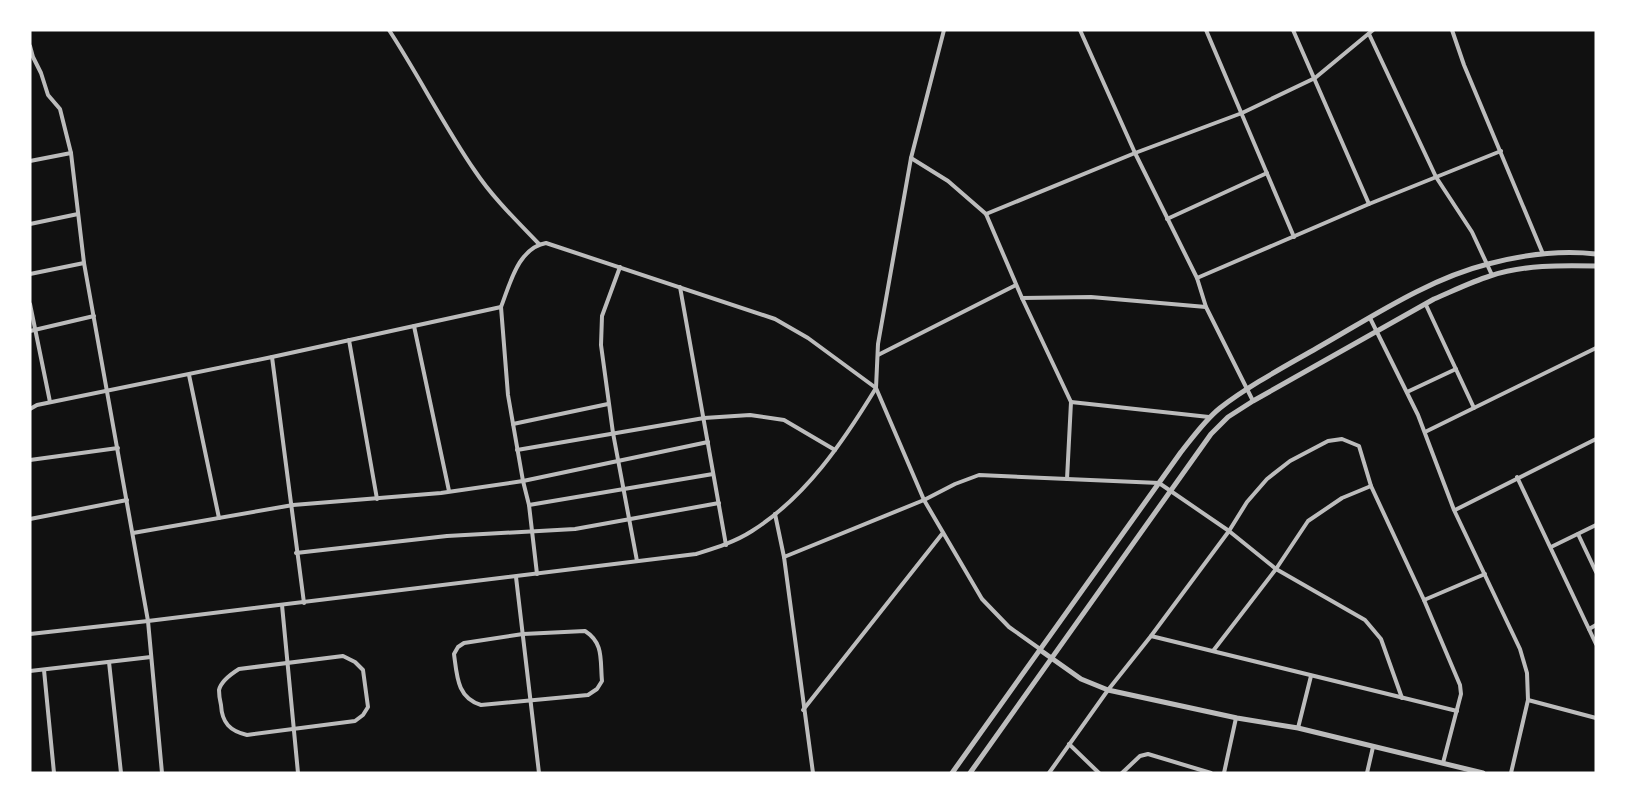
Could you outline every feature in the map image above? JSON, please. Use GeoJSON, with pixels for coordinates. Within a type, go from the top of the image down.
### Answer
{"type":"FeatureCollection","features":[{"type":"Feature","properties":{"kind":"street"},"geometry":{"type":"LineString","coordinates":[[388,30],[411,63],[451,135],[477,174],[500,203],[539,244]]}},
{"type":"Feature","properties":{"kind":"street"},"geometry":{"type":"LineString","coordinates":[[944,30],[911,158],[893,255],[878,355],[876,388],[924,500],[982,599],[1009,627],[1081,679],[1108,690],[1236,718],[1298,728],[1483,773]]}},
{"type":"Feature","properties":{"kind":"street"},"geometry":{"type":"LineString","coordinates":[[1080,30],[1135,153],[1197,278],[1206,307],[1253,401]]}},
{"type":"Feature","properties":{"kind":"street"},"geometry":{"type":"LineString","coordinates":[[1206,30],[1294,237]]}},
{"type":"Feature","properties":{"kind":"street"},"geometry":{"type":"LineString","coordinates":[[1293,30],[1370,204]]}},
{"type":"Feature","properties":{"kind":"street"},"geometry":{"type":"LineString","coordinates":[[986,214],[1135,153],[1242,113],[1315,78],[1373,30]]}},
{"type":"Feature","properties":{"kind":"street"},"geometry":{"type":"LineString","coordinates":[[1452,30],[1464,65],[1543,254]]}},
{"type":"Feature","properties":{"kind":"street"},"geometry":{"type":"LineString","coordinates":[[1369,34],[1436,177],[1472,232],[1492,275]]}},
{"type":"Feature","properties":{"kind":"street"},"geometry":{"type":"LineString","coordinates":[[30,46],[48,95],[60,109],[71,153],[84,263],[148,621],[162,773]]}},
{"type":"Feature","properties":{"kind":"street"},"geometry":{"type":"LineString","coordinates":[[1197,278],[1501,151]]}},
{"type":"Feature","properties":{"kind":"street"},"geometry":{"type":"LineString","coordinates":[[30,161],[71,153]]}},
{"type":"Feature","properties":{"kind":"street"},"geometry":{"type":"LineString","coordinates":[[911,158],[948,181],[986,214],[1071,402],[1066,479]]}},
{"type":"Feature","properties":{"kind":"street"},"geometry":{"type":"LineString","coordinates":[[1167,219],[1267,173]]}},
{"type":"Feature","properties":{"kind":"street"},"geometry":{"type":"LineString","coordinates":[[30,224],[78,214]]}},
{"type":"Feature","properties":{"kind":"street"},"geometry":{"type":"LineString","coordinates":[[537,574],[529,505],[508,395],[501,307],[521,260],[539,244],[546,243],[775,319],[808,338],[876,388]]}},
{"type":"Feature","properties":{"kind":"street"},"geometry":{"type":"LineString","coordinates":[[952,773],[1159,483],[1209,417],[1247,389],[1427,287],[1488,264],[1543,254],[1596,254]]}},
{"type":"Feature","properties":{"kind":"street"},"geometry":{"type":"LineString","coordinates":[[30,274],[84,263]]}},
{"type":"Feature","properties":{"kind":"street"},"geometry":{"type":"LineString","coordinates":[[970,773],[1169,490],[1211,434],[1228,417],[1426,304],[1492,275],[1542,267],[1596,266]]}},
{"type":"Feature","properties":{"kind":"street"},"geometry":{"type":"LineString","coordinates":[[620,267],[602,316],[601,345],[617,460],[637,561]]}},
{"type":"Feature","properties":{"kind":"street"},"geometry":{"type":"LineString","coordinates":[[878,355],[1017,285]]}},
{"type":"Feature","properties":{"kind":"street"},"geometry":{"type":"LineString","coordinates":[[680,287],[726,545]]}},
{"type":"Feature","properties":{"kind":"street"},"geometry":{"type":"LineString","coordinates":[[1022,297],[1091,297],[1206,307]]}},
{"type":"Feature","properties":{"kind":"street"},"geometry":{"type":"LineString","coordinates":[[30,304],[33,330],[50,402]]}},
{"type":"Feature","properties":{"kind":"street"},"geometry":{"type":"LineString","coordinates":[[1426,304],[1474,408]]}},
{"type":"Feature","properties":{"kind":"street"},"geometry":{"type":"LineString","coordinates":[[30,409],[50,402],[501,307]]}},
{"type":"Feature","properties":{"kind":"street"},"geometry":{"type":"LineString","coordinates":[[33,330],[94,316]]}},
{"type":"Feature","properties":{"kind":"street"},"geometry":{"type":"LineString","coordinates":[[1370,318],[1407,392],[1425,432],[1454,510],[1520,649],[1527,673],[1528,700],[1511,773]]}},
{"type":"Feature","properties":{"kind":"street"},"geometry":{"type":"LineString","coordinates":[[414,326],[449,491]]}},
{"type":"Feature","properties":{"kind":"street"},"geometry":{"type":"LineString","coordinates":[[349,340],[377,498]]}},
{"type":"Feature","properties":{"kind":"street"},"geometry":{"type":"LineString","coordinates":[[1425,432],[1596,348]]}},
{"type":"Feature","properties":{"kind":"street"},"geometry":{"type":"LineString","coordinates":[[272,357],[304,603]]}},
{"type":"Feature","properties":{"kind":"street"},"geometry":{"type":"LineString","coordinates":[[1407,392],[1456,369]]}},
{"type":"Feature","properties":{"kind":"street"},"geometry":{"type":"LineString","coordinates":[[189,374],[219,518]]}},
{"type":"Feature","properties":{"kind":"street"},"geometry":{"type":"LineString","coordinates":[[30,634],[304,603],[696,554],[726,545],[752,531],[796,498],[849,433],[876,388]]}},
{"type":"Feature","properties":{"kind":"street"},"geometry":{"type":"LineString","coordinates":[[1071,402],[1209,417]]}},
{"type":"Feature","properties":{"kind":"street"},"geometry":{"type":"LineString","coordinates":[[513,424],[608,404]]}},
{"type":"Feature","properties":{"kind":"street"},"geometry":{"type":"LineString","coordinates":[[517,450],[704,418],[750,415],[784,420],[835,450]]}},
{"type":"Feature","properties":{"kind":"street"},"geometry":{"type":"LineString","coordinates":[[1049,773],[1247,502],[1267,479],[1290,461],[1328,441],[1342,439],[1359,446],[1371,486],[1461,685],[1457,711],[1443,763]]}},
{"type":"Feature","properties":{"kind":"street"},"geometry":{"type":"LineString","coordinates":[[1454,510],[1596,439]]}},
{"type":"Feature","properties":{"kind":"street"},"geometry":{"type":"LineString","coordinates":[[133,533],[292,505],[449,491],[523,481],[708,442]]}},
{"type":"Feature","properties":{"kind":"street"},"geometry":{"type":"LineString","coordinates":[[30,459],[118,448]]}},
{"type":"Feature","properties":{"kind":"street"},"geometry":{"type":"LineString","coordinates":[[529,505],[713,474]]}},
{"type":"Feature","properties":{"kind":"street"},"geometry":{"type":"LineString","coordinates":[[784,557],[979,475],[1159,483],[1228,531],[1276,569],[1365,620],[1381,639],[1402,698]]}},
{"type":"Feature","properties":{"kind":"street"},"geometry":{"type":"LineString","coordinates":[[1517,477],[1596,644]]}},
{"type":"Feature","properties":{"kind":"street"},"geometry":{"type":"LineString","coordinates":[[1213,651],[1276,569],[1308,521],[1342,498],[1371,486]]}},
{"type":"Feature","properties":{"kind":"street"},"geometry":{"type":"LineString","coordinates":[[30,519],[127,500]]}},
{"type":"Feature","properties":{"kind":"street"},"geometry":{"type":"LineString","coordinates":[[296,553],[447,536],[575,529],[718,503]]}},
{"type":"Feature","properties":{"kind":"street"},"geometry":{"type":"LineString","coordinates":[[775,514],[784,557],[813,773]]}},
{"type":"Feature","properties":{"kind":"street"},"geometry":{"type":"LineString","coordinates":[[1551,547],[1596,525]]}},
{"type":"Feature","properties":{"kind":"street"},"geometry":{"type":"LineString","coordinates":[[803,710],[942,534]]}},
{"type":"Feature","properties":{"kind":"street"},"geometry":{"type":"LineString","coordinates":[[1578,534],[1596,572]]}},
{"type":"Feature","properties":{"kind":"street"},"geometry":{"type":"LineString","coordinates":[[1424,600],[1485,574]]}},
{"type":"Feature","properties":{"kind":"street"},"geometry":{"type":"LineString","coordinates":[[516,577],[539,773]]}},
{"type":"Feature","properties":{"kind":"street"},"geometry":{"type":"LineString","coordinates":[[282,605],[298,773]]}},
{"type":"Feature","properties":{"kind":"street"},"geometry":{"type":"LineString","coordinates":[[1589,629],[1596,625]]}},
{"type":"Feature","properties":{"kind":"street"},"geometry":{"type":"LineString","coordinates":[[585,631],[594,636],[599,643],[602,681],[597,689],[588,695],[530,700],[481,705],[472,703],[459,688],[454,654],[458,647],[464,643],[523,634],[585,631]]}},
{"type":"Feature","properties":{"kind":"street"},"geometry":{"type":"LineString","coordinates":[[1151,636],[1457,711]]}},
{"type":"Feature","properties":{"kind":"street"},"geometry":{"type":"LineString","coordinates":[[342,656],[355,662],[363,670],[368,707],[363,715],[355,721],[294,729],[247,735],[231,729],[221,716],[219,690],[229,675],[239,669],[342,656]]}},
{"type":"Feature","properties":{"kind":"street"},"geometry":{"type":"LineString","coordinates":[[30,670],[152,657]]}},
{"type":"Feature","properties":{"kind":"street"},"geometry":{"type":"LineString","coordinates":[[109,662],[121,773]]}},
{"type":"Feature","properties":{"kind":"street"},"geometry":{"type":"LineString","coordinates":[[44,670],[54,773]]}},
{"type":"Feature","properties":{"kind":"street"},"geometry":{"type":"LineString","coordinates":[[1298,728],[1311,676]]}},
{"type":"Feature","properties":{"kind":"street"},"geometry":{"type":"LineString","coordinates":[[1528,700],[1596,718]]}},
{"type":"Feature","properties":{"kind":"street"},"geometry":{"type":"LineString","coordinates":[[1224,773],[1236,718]]}},
{"type":"Feature","properties":{"kind":"street"},"geometry":{"type":"LineString","coordinates":[[1069,744],[1099,773]]}},
{"type":"Feature","properties":{"kind":"street"},"geometry":{"type":"LineString","coordinates":[[1367,773],[1373,747]]}},
{"type":"Feature","properties":{"kind":"street"},"geometry":{"type":"LineString","coordinates":[[1122,773],[1140,756],[1148,754],[1211,773]]}}]}
